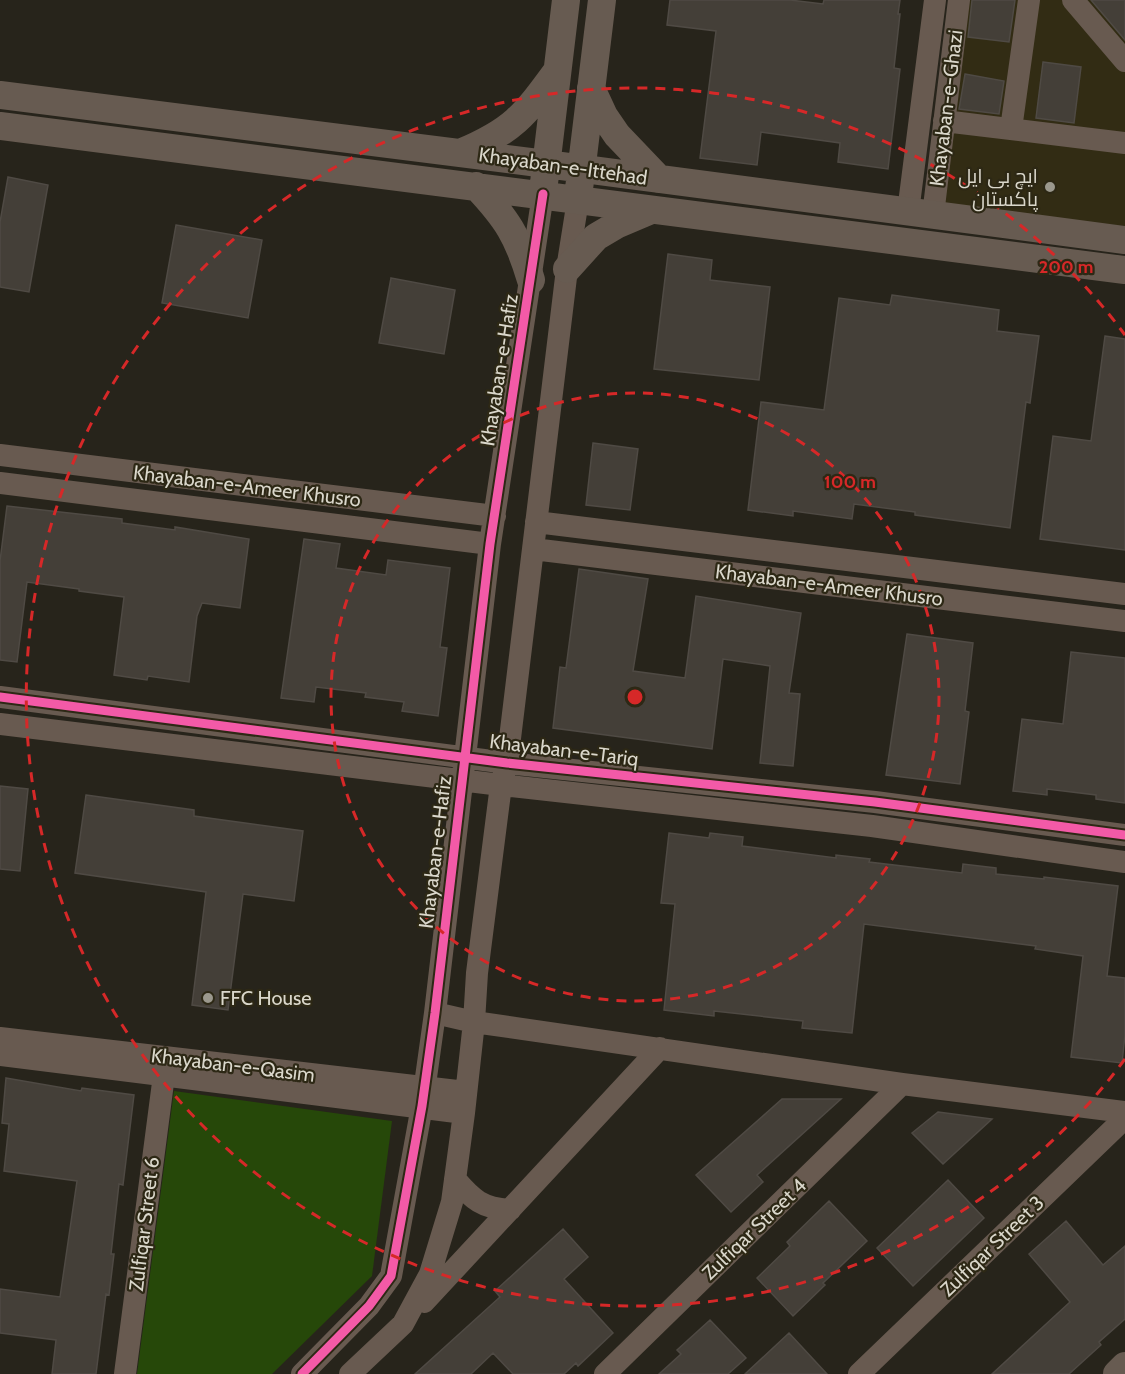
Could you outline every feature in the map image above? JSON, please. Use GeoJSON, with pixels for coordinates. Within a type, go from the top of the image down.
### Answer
{"type":"FeatureCollection","features":[{"type":"Feature","properties":{"kind":"main road","name":"Khayaban-e-Hafiz"},"geometry":{"type":"LineString","coordinates":[[543,194],[566,0]]}},
{"type":"Feature","properties":{"kind":"main road"},"geometry":{"type":"LineString","coordinates":[[578,200],[602,0]]}},
{"type":"Feature","properties":{"kind":"main road"},"geometry":{"type":"LineString","coordinates":[[460,153],[490,141],[514,125],[530,108],[558,70]]}},
{"type":"Feature","properties":{"kind":"main road"},"geometry":{"type":"LineString","coordinates":[[591,88],[604,116],[617,135],[659,179]]}},
{"type":"Feature","properties":{"kind":"main road","name":"Khayaban-e-Ittehad"},"geometry":{"type":"LineString","coordinates":[[0,95],[1125,240]]}},
{"type":"Feature","properties":{"kind":"main road","name":"Khayaban-e-Ittehad"},"geometry":{"type":"LineString","coordinates":[[0,126],[1125,270]]}},
{"type":"Feature","properties":{"kind":"main road"},"geometry":{"type":"LineString","coordinates":[[476,186],[511,228],[522,249],[531,280]]}},
{"type":"Feature","properties":{"kind":"main road"},"geometry":{"type":"LineString","coordinates":[[567,269],[596,237],[618,224],[653,209]]}},
{"type":"Feature","properties":{"kind":"main road"},"geometry":{"type":"LineString","coordinates":[[1117,1374],[1125,1366]]}},
{"type":"Feature","properties":{"kind":"street","name":"Khayaban-e-Ghazi"},"geometry":{"type":"LineString","coordinates":[[921,214],[935,0]]}},
{"type":"Feature","properties":{"kind":"street","name":"Khayaban-e-Ghazi"},"geometry":{"type":"LineString","coordinates":[[921,214],[944,121],[959,0]]}},
{"type":"Feature","properties":{"kind":"street"},"geometry":{"type":"LineString","coordinates":[[1011,129],[1029,0]]}},
{"type":"Feature","properties":{"kind":"street"},"geometry":{"type":"LineString","coordinates":[[1073,0],[1125,61]]}},
{"type":"Feature","properties":{"kind":"street"},"geometry":{"type":"LineString","coordinates":[[944,121],[1125,143]]}},
{"type":"Feature","properties":{"kind":"street","name":"Khayaban-e-Hafiz"},"geometry":{"type":"LineString","coordinates":[[302,1374],[369,1306],[391,1276],[423,1096],[435,1013],[490,544],[543,194]]}},
{"type":"Feature","properties":{"kind":"street"},"geometry":{"type":"LineString","coordinates":[[403,1324],[430,1274],[452,1202],[474,1022],[477,972],[501,785],[507,763],[567,269],[578,200]]}},
{"type":"Feature","properties":{"kind":"street","name":"Khayaban-e-Ameer Khusro"},"geometry":{"type":"LineString","coordinates":[[0,455],[495,516]]}},
{"type":"Feature","properties":{"kind":"street","name":"Khayaban-e-Ameer Khusro"},"geometry":{"type":"LineString","coordinates":[[0,483],[490,544]]}},
{"type":"Feature","properties":{"kind":"street","name":"Khayaban-e-Ameer Khusro"},"geometry":{"type":"LineString","coordinates":[[536,522],[1125,594]]}},
{"type":"Feature","properties":{"kind":"street","name":"Khayaban-e-Ameer Khusro"},"geometry":{"type":"LineString","coordinates":[[533,549],[1125,621]]}},
{"type":"Feature","properties":{"kind":"street"},"geometry":{"type":"LineString","coordinates":[[1005,606],[1009,580]]}},
{"type":"Feature","properties":{"kind":"street","name":"Khayaban-e-Tariq"},"geometry":{"type":"LineString","coordinates":[[0,697],[507,763],[875,802],[1125,835]]}},
{"type":"Feature","properties":{"kind":"street","name":"Khayaban-e-Tariq"},"geometry":{"type":"LineString","coordinates":[[0,724],[501,785],[872,826],[1125,862]]}},
{"type":"Feature","properties":{"kind":"street"},"geometry":{"type":"LineString","coordinates":[[827,797],[834,801],[837,809],[834,817],[827,821]]}},
{"type":"Feature","properties":{"kind":"street"},"geometry":{"type":"LineString","coordinates":[[872,826],[867,813],[875,802]]}},
{"type":"Feature","properties":{"kind":"street"},"geometry":{"type":"LineString","coordinates":[[435,1013],[474,1022],[902,1084],[1125,1112]]}},
{"type":"Feature","properties":{"kind":"street","name":"Khayaban-e-Qasim"},"geometry":{"type":"LineString","coordinates":[[0,1038],[465,1102]]}},
{"type":"Feature","properties":{"kind":"street"},"geometry":{"type":"LineString","coordinates":[[350,1374],[403,1324],[660,1048]]}},
{"type":"Feature","properties":{"kind":"street","name":"Khayaban-e-Qasim"},"geometry":{"type":"LineString","coordinates":[[0,1055],[164,1075],[423,1096]]}},
{"type":"Feature","properties":{"kind":"street","name":"Zulfiqar Street 6"},"geometry":{"type":"LineString","coordinates":[[125,1374],[164,1075]]}},
{"type":"Feature","properties":{"kind":"street","name":"Zulfiqar Street 4"},"geometry":{"type":"LineString","coordinates":[[605,1374],[902,1084]]}},
{"type":"Feature","properties":{"kind":"street","name":"Zulfiqar Street 3"},"geometry":{"type":"LineString","coordinates":[[859,1374],[1125,1118]]}},
{"type":"Feature","properties":{"kind":"street"},"geometry":{"type":"LineString","coordinates":[[455,1179],[479,1203],[491,1208],[510,1210]]}},
{"type":"Feature","properties":{"kind":"shaded area"},"geometry":{"type":"Polygon","coordinates":[[[968,0],[1125,0],[1125,226],[943,205],[968,0]]]}},
{"type":"Feature","properties":{"kind":"green space"},"geometry":{"type":"Polygon","coordinates":[[[174,1091],[392,1121],[372,1276],[272,1374],[137,1374],[174,1091]]]}},
{"type":"Feature","properties":{"kind":"building"},"geometry":{"type":"Polygon","coordinates":[[[670,0],[790,0],[823,4],[824,0],[900,0],[894,68],[900,69],[888,169],[838,162],[840,143],[761,132],[757,165],[700,158],[716,31],[667,25],[670,0]]]}},
{"type":"Feature","properties":{"kind":"building"},"geometry":{"type":"Polygon","coordinates":[[[972,0],[1015,0],[1009,42],[968,37],[972,0]]]}},
{"type":"Feature","properties":{"kind":"building"},"geometry":{"type":"Polygon","coordinates":[[[1091,0],[1125,0],[1125,40],[1091,0]]]}},
{"type":"Feature","properties":{"kind":"building"},"geometry":{"type":"Polygon","coordinates":[[[1043,62],[1081,67],[1074,123],[1036,118],[1043,62]]]}},
{"type":"Feature","properties":{"kind":"building"},"geometry":{"type":"Polygon","coordinates":[[[965,74],[1004,81],[999,114],[959,109],[965,74]]]}},
{"type":"Feature","properties":{"kind":"building"},"geometry":{"type":"Polygon","coordinates":[[[8,177],[48,185],[29,292],[0,287],[0,222],[8,177]]]}},
{"type":"Feature","properties":{"kind":"building"},"geometry":{"type":"Polygon","coordinates":[[[176,225],[262,240],[248,318],[162,303],[176,225]]]}},
{"type":"Feature","properties":{"kind":"building"},"geometry":{"type":"Polygon","coordinates":[[[668,254],[712,260],[710,280],[770,287],[759,380],[654,369],[668,254]]]}},
{"type":"Feature","properties":{"kind":"building"},"geometry":{"type":"Polygon","coordinates":[[[391,278],[455,290],[444,354],[379,343],[391,278]]]}},
{"type":"Feature","properties":{"kind":"building"},"geometry":{"type":"Polygon","coordinates":[[[892,295],[999,310],[997,331],[1039,336],[1030,403],[1026,402],[1010,528],[854,504],[852,519],[793,511],[793,516],[748,510],[761,402],[824,410],[839,298],[890,305],[892,295]]]}},
{"type":"Feature","properties":{"kind":"building"},"geometry":{"type":"Polygon","coordinates":[[[1105,336],[1125,339],[1125,550],[1040,539],[1053,436],[1091,441],[1105,336]]]}},
{"type":"Feature","properties":{"kind":"building"},"geometry":{"type":"Polygon","coordinates":[[[593,443],[638,449],[630,510],[586,505],[593,443]]]}},
{"type":"Feature","properties":{"kind":"building"},"geometry":{"type":"Polygon","coordinates":[[[7,506],[122,519],[122,523],[175,530],[175,527],[249,539],[240,608],[202,603],[197,616],[189,682],[148,676],[147,680],[114,675],[124,597],[27,582],[17,662],[0,660],[0,561],[7,506]]]}},
{"type":"Feature","properties":{"kind":"building"},"geometry":{"type":"Polygon","coordinates":[[[304,539],[340,544],[336,568],[386,575],[388,560],[450,568],[440,647],[447,648],[438,716],[402,711],[404,702],[365,697],[366,693],[316,687],[314,702],[281,698],[304,539]]]}},
{"type":"Feature","properties":{"kind":"building"},"geometry":{"type":"Polygon","coordinates":[[[579,569],[648,579],[633,671],[685,678],[696,596],[801,613],[789,693],[800,694],[793,766],[760,763],[770,666],[723,659],[712,749],[553,728],[560,667],[566,668],[579,569]]]}},
{"type":"Feature","properties":{"kind":"building"},"geometry":{"type":"Polygon","coordinates":[[[907,634],[973,643],[965,711],[969,712],[960,784],[886,775],[907,634]]]}},
{"type":"Feature","properties":{"kind":"building"},"geometry":{"type":"Polygon","coordinates":[[[1071,652],[1125,658],[1125,803],[1096,799],[1096,795],[1047,789],[1047,795],[1013,791],[1022,719],[1063,724],[1071,652]]]}},
{"type":"Feature","properties":{"kind":"building"},"geometry":{"type":"Polygon","coordinates":[[[0,786],[28,789],[20,871],[0,869],[0,786]]]}},
{"type":"Feature","properties":{"kind":"building"},"geometry":{"type":"Polygon","coordinates":[[[86,795],[194,810],[194,816],[303,831],[294,901],[243,894],[228,1010],[192,1005],[206,892],[75,873],[86,795]]]}},
{"type":"Feature","properties":{"kind":"building"},"geometry":{"type":"Polygon","coordinates":[[[669,833],[709,838],[710,833],[743,837],[742,846],[836,858],[836,855],[870,859],[869,862],[962,873],[963,864],[996,868],[996,874],[1118,886],[1107,976],[1125,978],[1125,1035],[1122,1063],[1071,1057],[1083,956],[1035,949],[1036,946],[864,924],[852,1033],[802,1028],[803,1021],[714,1011],[714,1016],[664,1010],[675,904],[661,903],[669,833]]]}},
{"type":"Feature","properties":{"kind":"building"},"geometry":{"type":"Polygon","coordinates":[[[6,1078],[81,1091],[82,1088],[134,1095],[123,1185],[119,1184],[111,1254],[114,1254],[109,1295],[106,1294],[96,1374],[52,1374],[56,1340],[0,1333],[0,1289],[60,1297],[77,1181],[4,1171],[9,1124],[2,1123],[6,1078]]]}},
{"type":"Feature","properties":{"kind":"building"},"geometry":{"type":"Polygon","coordinates":[[[782,1099],[841,1099],[757,1175],[763,1182],[731,1212],[696,1175],[782,1099]]]}},
{"type":"Feature","properties":{"kind":"building"},"geometry":{"type":"Polygon","coordinates":[[[938,1112],[992,1119],[943,1164],[912,1133],[938,1112]]]}},
{"type":"Feature","properties":{"kind":"building"},"geometry":{"type":"Polygon","coordinates":[[[948,1180],[984,1218],[913,1286],[877,1248],[948,1180]]]}},
{"type":"Feature","properties":{"kind":"building"},"geometry":{"type":"Polygon","coordinates":[[[829,1201],[867,1241],[823,1283],[825,1285],[793,1316],[757,1278],[790,1246],[787,1242],[829,1201]]]}},
{"type":"Feature","properties":{"kind":"building"},"geometry":{"type":"Polygon","coordinates":[[[1066,1221],[1103,1265],[1125,1246],[1125,1319],[1099,1342],[1101,1345],[1069,1374],[992,1374],[1070,1302],[1029,1254],[1066,1221]]]}},
{"type":"Feature","properties":{"kind":"building"},"geometry":{"type":"Polygon","coordinates":[[[563,1229],[588,1257],[564,1279],[613,1333],[578,1366],[576,1363],[564,1374],[513,1374],[493,1353],[471,1374],[415,1374],[500,1297],[495,1291],[563,1229]]]}},
{"type":"Feature","properties":{"kind":"building"},"geometry":{"type":"Polygon","coordinates":[[[710,1320],[746,1358],[728,1374],[659,1374],[681,1354],[677,1350],[710,1320]]]}},
{"type":"Feature","properties":{"kind":"building"},"geometry":{"type":"Polygon","coordinates":[[[789,1333],[827,1374],[745,1374],[789,1333]]]}},
{"type":"Feature","properties":{"kind":"cycle path"},"geometry":{"type":"LineString","coordinates":[[302,1374],[369,1306],[391,1276],[422,1106],[490,544],[543,194]]}},
{"type":"Feature","properties":{"kind":"cycle path"},"geometry":{"type":"LineString","coordinates":[[0,697],[507,763],[875,802],[1125,835]]}},
{"type":"Feature","properties":{"kind":"place","name":"ایچ بی ایل پاکستان"},"geometry":{"type":"Point","coordinates":[1050,187]}},
{"type":"Feature","properties":{"kind":"place","name":"FFC House"},"geometry":{"type":"Point","coordinates":[208,998]}}]}
